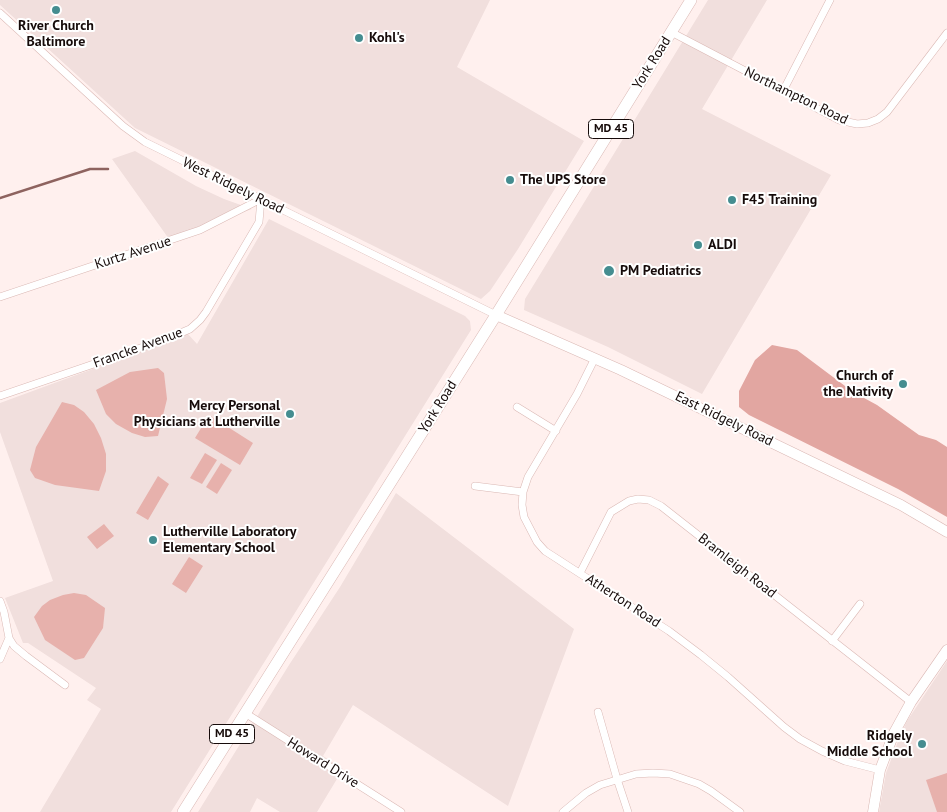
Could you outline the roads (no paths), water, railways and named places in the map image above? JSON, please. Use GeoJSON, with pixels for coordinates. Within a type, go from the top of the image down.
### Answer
{"type":"FeatureCollection","features":[{"type":"Feature","properties":{"kind":"main road","name":"York Road"},"geometry":{"type":"LineString","coordinates":[[183,812],[496,315],[691,0]]}},
{"type":"Feature","properties":{"kind":"street"},"geometry":{"type":"LineString","coordinates":[[783,91],[830,0]]}},
{"type":"Feature","properties":{"kind":"street","name":"West Ridgely Road"},"geometry":{"type":"LineString","coordinates":[[0,13],[131,133],[157,149],[496,315]]}},
{"type":"Feature","properties":{"kind":"street","name":"Northampton Road"},"geometry":{"type":"LineString","coordinates":[[671,32],[848,123],[868,123],[878,119],[894,105],[947,33]]}},
{"type":"Feature","properties":{"kind":"street","name":"Kurtz Avenue"},"geometry":{"type":"LineString","coordinates":[[0,297],[200,230],[261,199]]}},
{"type":"Feature","properties":{"kind":"street","name":"Francke Avenue"},"geometry":{"type":"LineString","coordinates":[[0,396],[164,340],[190,329],[206,312],[259,222],[261,199]]}},
{"type":"Feature","properties":{"kind":"street","name":"East Ridgely Road"},"geometry":{"type":"LineString","coordinates":[[496,315],[595,358],[901,505],[947,532]]}},
{"type":"Feature","properties":{"kind":"street","name":"Atherton Road"},"geometry":{"type":"LineString","coordinates":[[595,358],[556,431],[534,464],[523,492],[522,505],[524,517],[529,530],[537,542],[546,551],[669,631],[728,677],[800,739],[845,761],[880,770]]}},
{"type":"Feature","properties":{"kind":"street"},"geometry":{"type":"LineString","coordinates":[[517,407],[556,431]]}},
{"type":"Feature","properties":{"kind":"street"},"geometry":{"type":"LineString","coordinates":[[475,486],[523,492]]}},
{"type":"Feature","properties":{"kind":"street","name":"Bramleigh Road"},"geometry":{"type":"LineString","coordinates":[[580,573],[611,512],[628,500],[649,500],[661,506],[910,702]]}},
{"type":"Feature","properties":{"kind":"street"},"geometry":{"type":"LineString","coordinates":[[0,601],[9,638],[26,656],[65,685]]}},
{"type":"Feature","properties":{"kind":"street"},"geometry":{"type":"LineString","coordinates":[[832,641],[860,604]]}},
{"type":"Feature","properties":{"kind":"street"},"geometry":{"type":"LineString","coordinates":[[0,659],[9,638]]}},
{"type":"Feature","properties":{"kind":"street"},"geometry":{"type":"LineString","coordinates":[[873,812],[880,770],[894,733],[910,702],[947,650]]}},
{"type":"Feature","properties":{"kind":"street"},"geometry":{"type":"LineString","coordinates":[[598,712],[616,779],[628,812]]}},
{"type":"Feature","properties":{"kind":"street","name":"Howard Drive"},"geometry":{"type":"LineString","coordinates":[[245,713],[401,812]]}},
{"type":"Feature","properties":{"kind":"street"},"geometry":{"type":"LineString","coordinates":[[563,812],[586,792],[616,779],[636,774],[670,774],[684,778],[711,791],[740,812]]}},
{"type":"Feature","properties":{"kind":"waterway"},"geometry":{"type":"LineString","coordinates":[[0,198],[90,169],[108,169]]}},
{"type":"Feature","properties":{"kind":"place","name":"River Church Baltimore"},"geometry":{"type":"Point","coordinates":[56,10]}},
{"type":"Feature","properties":{"kind":"place","name":"Kohl's"},"geometry":{"type":"Point","coordinates":[359,38]}},
{"type":"Feature","properties":{"kind":"place","name":"The UPS Store"},"geometry":{"type":"Point","coordinates":[510,180]}},
{"type":"Feature","properties":{"kind":"place","name":"F45 Training"},"geometry":{"type":"Point","coordinates":[732,200]}},
{"type":"Feature","properties":{"kind":"place","name":"ALDI"},"geometry":{"type":"Point","coordinates":[698,245]}},
{"type":"Feature","properties":{"kind":"place","name":"PM Pediatrics"},"geometry":{"type":"Point","coordinates":[609,271]}},
{"type":"Feature","properties":{"kind":"place","name":"Church of the Nativity"},"geometry":{"type":"Point","coordinates":[903,384]}},
{"type":"Feature","properties":{"kind":"place","name":"Mercy Personal Physicians at Lutherville"},"geometry":{"type":"Point","coordinates":[290,414]}},
{"type":"Feature","properties":{"kind":"place","name":"Lutherville Laboratory Elementary School"},"geometry":{"type":"Point","coordinates":[153,540]}},
{"type":"Feature","properties":{"kind":"place","name":"Ridgely Middle School"},"geometry":{"type":"Point","coordinates":[922,744]}}]}
